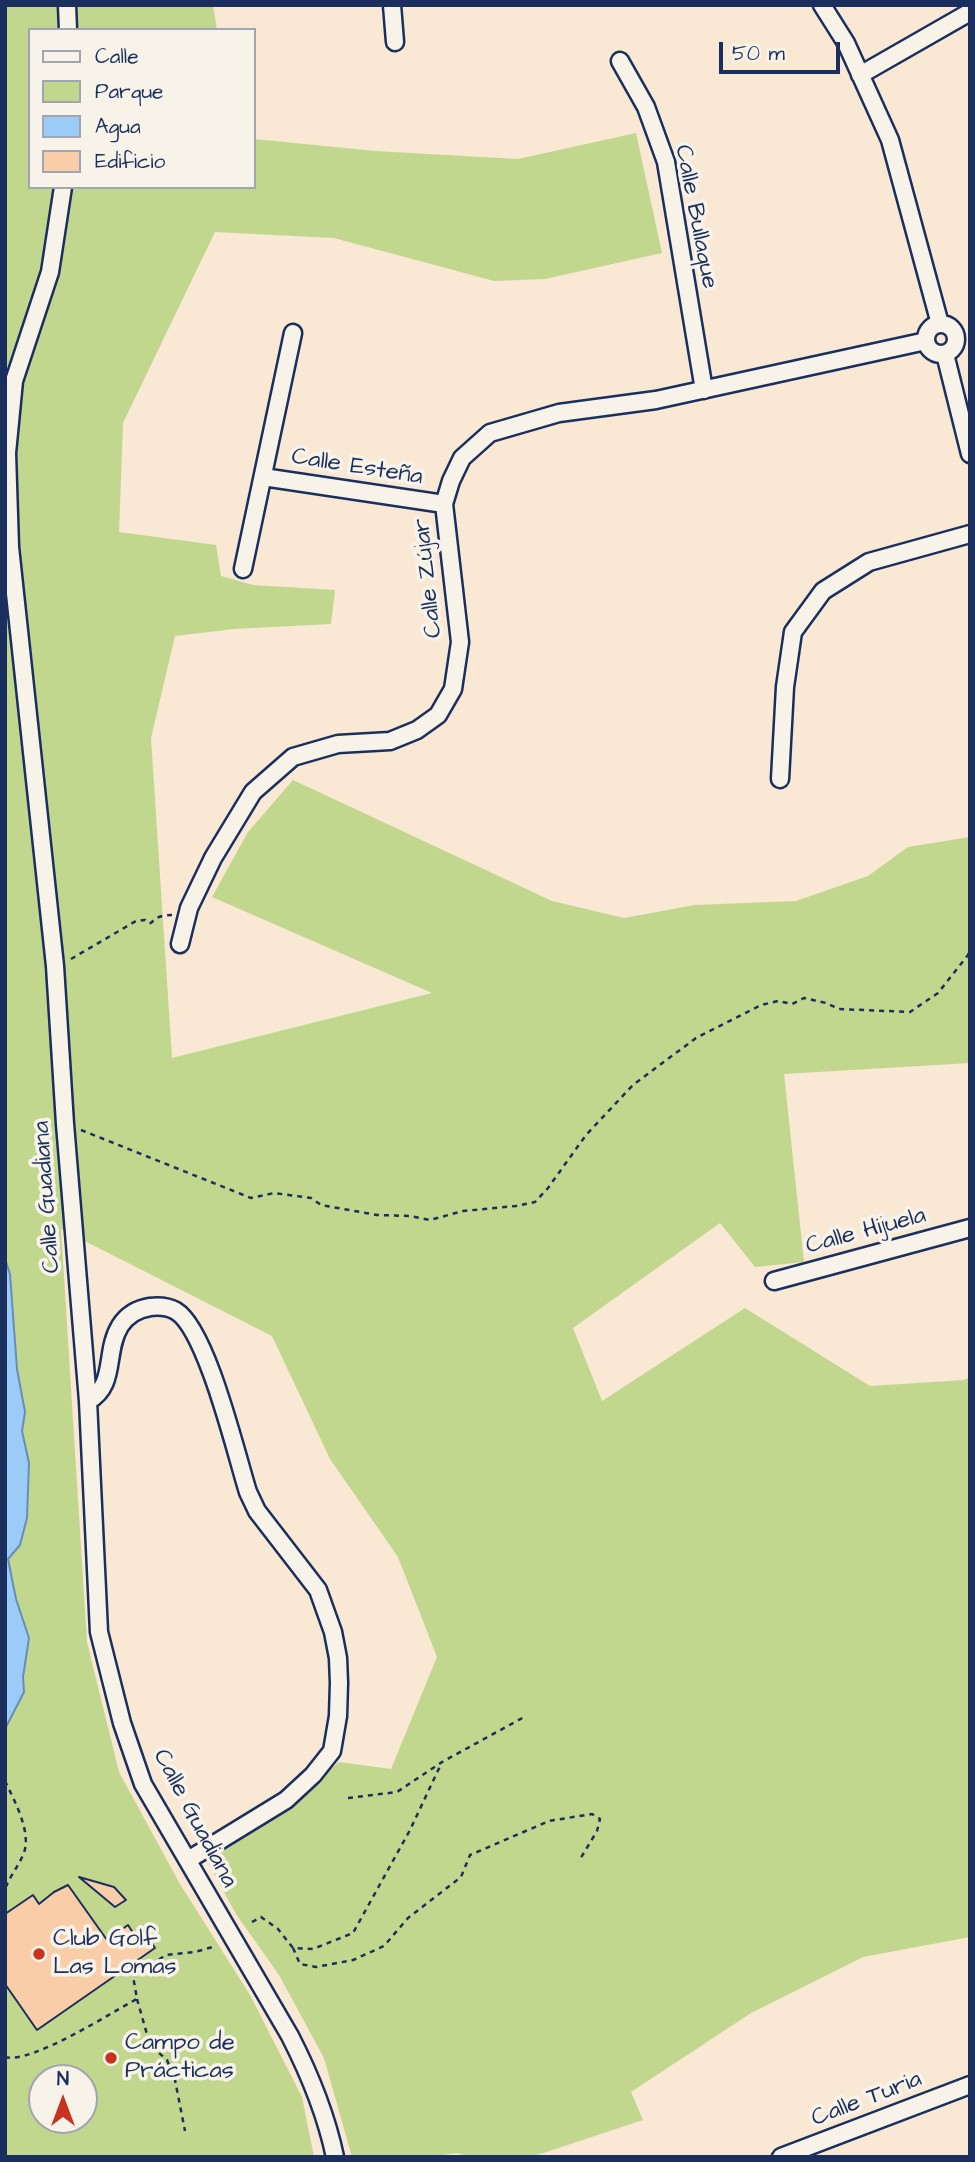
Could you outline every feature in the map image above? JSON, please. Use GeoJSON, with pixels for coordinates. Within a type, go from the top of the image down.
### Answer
{"type":"FeatureCollection","features":[{"type":"Feature","properties":{"kind":"street"},"geometry":{"type":"LineString","coordinates":[[67,5],[68,28]]}},
{"type":"Feature","properties":{"kind":"street"},"geometry":{"type":"LineString","coordinates":[[392,5],[395,42]]}},
{"type":"Feature","properties":{"kind":"street"},"geometry":{"type":"LineString","coordinates":[[821,5],[846,43],[890,140],[940,324]]}},
{"type":"Feature","properties":{"kind":"street"},"geometry":{"type":"LineString","coordinates":[[860,75],[970,12]]}},
{"type":"Feature","properties":{"kind":"street","name":"Calle Bullaque"},"geometry":{"type":"LineString","coordinates":[[620,61],[646,107],[666,162],[704,390]]}},
{"type":"Feature","properties":{"kind":"street","name":"Calle Guadiana"},"geometry":{"type":"LineString","coordinates":[[63,189],[50,272],[14,381],[7,453],[10,547],[55,966],[88,1401],[99,1632],[122,1723],[143,1784],[290,2036],[311,2077],[329,2129],[335,2157]]}},
{"type":"Feature","properties":{"kind":"street"},"geometry":{"type":"LineString","coordinates":[[940,324],[962,333],[953,348],[945,354],[935,353],[926,341],[928,332],[935,325],[940,324]]}},
{"type":"Feature","properties":{"kind":"street","name":"Calle Esteña"},"geometry":{"type":"LineString","coordinates":[[243,569],[293,333]]}},
{"type":"Feature","properties":{"kind":"street","name":"Calle Zújar"},"geometry":{"type":"LineString","coordinates":[[180,944],[189,908],[213,858],[253,792],[293,757],[338,744],[390,741],[417,730],[438,715],[453,689],[460,642],[444,504],[462,458],[490,433],[559,414],[656,400],[926,341]]}},
{"type":"Feature","properties":{"kind":"street"},"geometry":{"type":"LineString","coordinates":[[945,354],[970,454]]}},
{"type":"Feature","properties":{"kind":"street","name":"Calle Esteña"},"geometry":{"type":"LineString","coordinates":[[263,477],[444,504]]}},
{"type":"Feature","properties":{"kind":"street"},"geometry":{"type":"LineString","coordinates":[[780,779],[785,687],[793,632],[823,590],[869,562],[970,534]]}},
{"type":"Feature","properties":{"kind":"street","name":"Calle Hijuela"},"geometry":{"type":"LineString","coordinates":[[774,1281],[970,1228]]}},
{"type":"Feature","properties":{"kind":"street"},"geometry":{"type":"LineString","coordinates":[[88,1401],[99,1395],[107,1381],[118,1329],[126,1318],[141,1309],[161,1306],[176,1311],[189,1323],[206,1356],[248,1492],[257,1511],[318,1590],[333,1632],[339,1683],[338,1716],[332,1751],[286,1800],[188,1860]]}},
{"type":"Feature","properties":{"kind":"street","name":"Calle Turia"},"geometry":{"type":"LineString","coordinates":[[781,2157],[970,2085]]}},
{"type":"Feature","properties":{"kind":"path"},"geometry":{"type":"LineString","coordinates":[[55,966],[79,956],[136,921],[145,920],[151,923],[155,918],[164,915],[187,916]]}},
{"type":"Feature","properties":{"kind":"path"},"geometry":{"type":"LineString","coordinates":[[65,1124],[251,1198],[274,1193],[311,1198],[321,1205],[377,1215],[410,1216],[430,1220],[463,1211],[516,1206],[535,1202],[586,1135],[633,1085],[696,1038],[761,1005],[778,1001],[792,1004],[804,998],[839,1009],[910,1012],[938,993],[968,955],[970,948]]}},
{"type":"Feature","properties":{"kind":"path"},"geometry":{"type":"LineString","coordinates":[[348,1798],[397,1792],[442,1762],[526,1716]]}},
{"type":"Feature","properties":{"kind":"path"},"geometry":{"type":"LineString","coordinates":[[293,1948],[313,1949],[353,1933],[410,1830],[442,1762]]}},
{"type":"Feature","properties":{"kind":"path"},"geometry":{"type":"LineString","coordinates":[[5,1781],[20,1813],[27,1845],[22,1858],[9,1876],[5,1889]]}},
{"type":"Feature","properties":{"kind":"path"},"geometry":{"type":"LineString","coordinates":[[252,1922],[261,1917],[278,1929],[293,1948],[300,1964],[316,1967],[353,1960],[384,1946],[408,1917],[461,1877],[470,1855],[549,1821],[592,1814],[600,1819],[597,1831],[579,1861]]}},
{"type":"Feature","properties":{"kind":"path"},"geometry":{"type":"LineString","coordinates":[[185,2132],[175,2080],[167,2060],[150,2045],[133,1976],[166,1955],[195,1952],[216,1946]]}},
{"type":"Feature","properties":{"kind":"path"},"geometry":{"type":"LineString","coordinates":[[5,2057],[12,2059],[38,2052],[137,1999]]}},
{"type":"Feature","properties":{"kind":"green space"},"geometry":{"type":"Polygon","coordinates":[[[5,5],[213,5],[217,28],[28,28],[28,189],[256,189],[256,139],[375,151],[518,159],[636,133],[662,253],[545,279],[494,281],[334,238],[215,232],[123,423],[119,532],[216,545],[221,576],[253,585],[335,590],[331,624],[234,629],[175,636],[151,738],[172,1058],[432,993],[212,897],[248,832],[293,780],[552,901],[624,918],[695,905],[796,901],[868,876],[908,847],[970,837],[970,1063],[784,1074],[804,1262],[755,1267],[720,1223],[573,1328],[602,1401],[745,1308],[870,1386],[964,1380],[970,1377],[970,1937],[863,1957],[751,2013],[631,2092],[643,2120],[531,2157],[472,2157],[457,2153],[429,2157],[352,2157],[324,2058],[279,1975],[236,1914],[202,1852],[290,1804],[339,1762],[391,1769],[437,1657],[398,1557],[330,1459],[272,1336],[61,1229],[87,1642],[119,1772],[180,1884],[250,1995],[302,2097],[314,2157],[5,2157],[5,5]]]}},
{"type":"Feature","properties":{"kind":"water"},"geometry":{"type":"Polygon","coordinates":[[[5,1259],[10,1274],[17,1369],[25,1412],[22,1431],[29,1463],[27,1518],[20,1545],[8,1559],[16,1599],[29,1638],[23,1677],[24,1692],[5,1729],[5,1259]]]}},
{"type":"Feature","properties":{"kind":"building"},"geometry":{"type":"Polygon","coordinates":[[[79,1877],[114,1887],[126,1900],[115,1907],[79,1877]]]}},
{"type":"Feature","properties":{"kind":"building","name":"Club Golf Las Lomas"},"geometry":{"type":"Polygon","coordinates":[[[68,1885],[107,1940],[128,1925],[139,1942],[147,1936],[155,1948],[37,2030],[5,1984],[5,1914],[33,1895],[39,1904],[68,1885]]]}},
{"type":"Feature","properties":{"kind":"place","name":"Club Golf Las Lomas"},"geometry":{"type":"Point","coordinates":[39,1954]}},
{"type":"Feature","properties":{"kind":"place","name":"Campo de Prácticas"},"geometry":{"type":"Point","coordinates":[111,2058]}}]}
